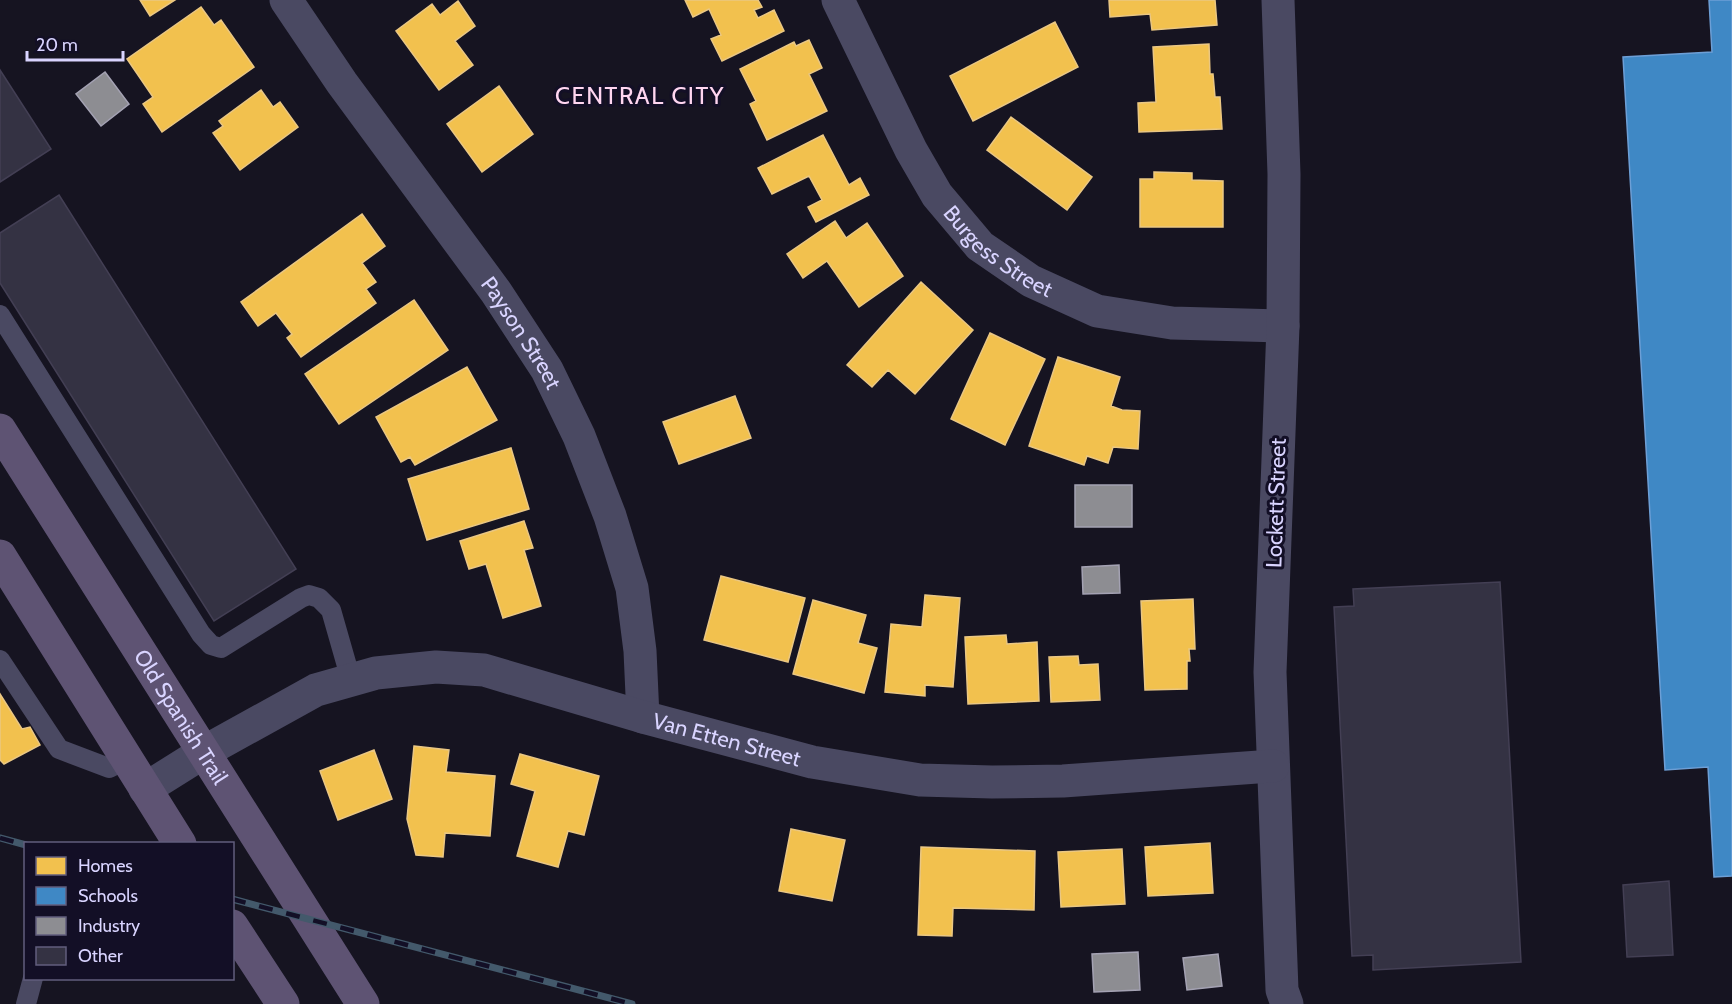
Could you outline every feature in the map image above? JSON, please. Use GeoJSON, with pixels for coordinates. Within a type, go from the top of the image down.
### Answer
{"type":"FeatureCollection","features":[{"type":"Feature","properties":{"kind":"main road","name":"Old Spanish Trail"},"geometry":{"type":"LineString","coordinates":[[0,430],[363,1004]]}},
{"type":"Feature","properties":{"kind":"main road"},"geometry":{"type":"LineString","coordinates":[[0,556],[179,842]]}},
{"type":"Feature","properties":{"kind":"main road"},"geometry":{"type":"LineString","coordinates":[[234,929],[283,1004]]}},
{"type":"Feature","properties":{"kind":"street","name":"Payson Street"},"geometry":{"type":"LineString","coordinates":[[286,0],[342,83],[496,292],[552,380],[579,436],[606,506],[632,588],[640,651],[643,717]]}},
{"type":"Feature","properties":{"kind":"street","name":"Burgess Street"},"geometry":{"type":"LineString","coordinates":[[838,0],[911,150],[937,195],[980,246],[1031,281],[1097,311],[1172,323],[1283,326]]}},
{"type":"Feature","properties":{"kind":"street","name":"Lockett Street"},"geometry":{"type":"LineString","coordinates":[[1278,0],[1284,174],[1283,326],[1270,672],[1282,990],[1287,1004]]}},
{"type":"Feature","properties":{"kind":"street","name":"Van Etten Street"},"geometry":{"type":"LineString","coordinates":[[145,789],[204,752],[316,690],[376,673],[436,667],[484,670],[643,717],[812,762],[920,780],[992,782],[1063,780],[1273,766]]}},
{"type":"Feature","properties":{"kind":"lane"},"geometry":{"type":"LineString","coordinates":[[0,315],[201,634],[211,645],[222,648],[309,595],[319,598],[331,610],[351,680]]}},
{"type":"Feature","properties":{"kind":"lane"},"geometry":{"type":"LineString","coordinates":[[0,660],[59,749],[109,768],[127,759]]}},
{"type":"Feature","properties":{"kind":"lane"},"geometry":{"type":"LineString","coordinates":[[26,1004],[32,980]]}},
{"type":"Feature","properties":{"kind":"building: Homes"},"geometry":{"type":"Polygon","coordinates":[[[140,0],[175,0],[150,16],[140,0]]]}},
{"type":"Feature","properties":{"kind":"building: Homes"},"geometry":{"type":"Polygon","coordinates":[[[685,0],[758,0],[762,7],[754,10],[758,18],[774,10],[784,31],[722,61],[711,39],[721,35],[709,9],[693,17],[685,0]]]}},
{"type":"Feature","properties":{"kind":"building: Homes"},"geometry":{"type":"Polygon","coordinates":[[[1109,0],[1215,0],[1217,25],[1152,30],[1150,14],[1110,17],[1109,0]]]}},
{"type":"Feature","properties":{"kind":"building: Homes"},"geometry":{"type":"Polygon","coordinates":[[[458,1],[475,26],[455,41],[473,65],[439,90],[396,31],[432,4],[440,15],[458,1]]]}},
{"type":"Feature","properties":{"kind":"building: Homes"},"geometry":{"type":"Polygon","coordinates":[[[201,7],[214,25],[221,20],[254,67],[162,132],[143,104],[153,97],[127,59],[201,7]]]}},
{"type":"Feature","properties":{"kind":"building: Homes"},"geometry":{"type":"Polygon","coordinates":[[[1055,22],[1078,67],[973,121],[950,76],[1055,22]]]}},
{"type":"Feature","properties":{"kind":"building: Homes"},"geometry":{"type":"Polygon","coordinates":[[[809,40],[822,68],[809,74],[827,111],[767,140],[750,104],[756,101],[740,69],[794,42],[796,46],[809,40]]]}},
{"type":"Feature","properties":{"kind":"building: Homes"},"geometry":{"type":"Polygon","coordinates":[[[1209,44],[1210,74],[1213,74],[1215,97],[1220,97],[1222,129],[1139,132],[1138,103],[1156,102],[1153,47],[1209,44]]]}},
{"type":"Feature","properties":{"kind":"building: Homes"},"geometry":{"type":"Polygon","coordinates":[[[499,86],[533,134],[482,172],[447,124],[499,86]]]}},
{"type":"Feature","properties":{"kind":"building: Homes"},"geometry":{"type":"Polygon","coordinates":[[[261,90],[273,107],[280,102],[298,127],[240,170],[213,133],[223,126],[219,121],[261,90]]]}},
{"type":"Feature","properties":{"kind":"building: Homes"},"geometry":{"type":"Polygon","coordinates":[[[1011,117],[1092,177],[1067,210],[987,150],[1011,117]]]}},
{"type":"Feature","properties":{"kind":"building: Homes"},"geometry":{"type":"Polygon","coordinates":[[[823,135],[849,185],[860,178],[869,195],[816,222],[808,207],[822,200],[809,176],[772,194],[758,168],[823,135]]]}},
{"type":"Feature","properties":{"kind":"building: Homes"},"geometry":{"type":"Polygon","coordinates":[[[1154,172],[1192,173],[1192,180],[1223,181],[1223,227],[1140,227],[1140,179],[1154,179],[1154,172]]]}},
{"type":"Feature","properties":{"kind":"building: Homes"},"geometry":{"type":"Polygon","coordinates":[[[362,214],[385,246],[362,263],[376,282],[366,289],[376,303],[301,357],[287,338],[292,334],[276,313],[258,326],[241,302],[362,214]]]}},
{"type":"Feature","properties":{"kind":"building: Homes"},"geometry":{"type":"Polygon","coordinates":[[[835,221],[846,238],[867,223],[903,276],[859,307],[827,261],[803,278],[787,254],[835,221]]]}},
{"type":"Feature","properties":{"kind":"building: Homes"},"geometry":{"type":"Polygon","coordinates":[[[921,282],[973,330],[915,394],[888,370],[872,387],[847,365],[921,282]]]}},
{"type":"Feature","properties":{"kind":"building: Homes"},"geometry":{"type":"Polygon","coordinates":[[[414,300],[448,350],[339,424],[305,374],[414,300]]]}},
{"type":"Feature","properties":{"kind":"building: Homes"},"geometry":{"type":"Polygon","coordinates":[[[990,333],[1045,359],[1005,445],[951,419],[990,333]]]}},
{"type":"Feature","properties":{"kind":"building: Homes"},"geometry":{"type":"Polygon","coordinates":[[[1058,357],[1120,377],[1111,406],[1122,410],[1140,411],[1138,449],[1113,447],[1108,463],[1087,456],[1084,465],[1029,446],[1058,357]]]}},
{"type":"Feature","properties":{"kind":"building: Homes"},"geometry":{"type":"Polygon","coordinates":[[[467,367],[497,420],[415,465],[410,457],[401,462],[376,417],[467,367]]]}},
{"type":"Feature","properties":{"kind":"building: Homes"},"geometry":{"type":"Polygon","coordinates":[[[735,396],[751,438],[679,464],[663,422],[735,396]]]}},
{"type":"Feature","properties":{"kind":"building: Homes"},"geometry":{"type":"Polygon","coordinates":[[[511,448],[529,509],[427,540],[408,479],[511,448]]]}},
{"type":"Feature","properties":{"kind":"building: Homes"},"geometry":{"type":"Polygon","coordinates":[[[524,521],[533,548],[524,550],[541,606],[503,618],[486,564],[469,569],[460,541],[524,521]]]}},
{"type":"Feature","properties":{"kind":"building: Homes"},"geometry":{"type":"Polygon","coordinates":[[[721,576],[805,598],[788,662],[704,640],[721,576]]]}},
{"type":"Feature","properties":{"kind":"building: Homes"},"geometry":{"type":"Polygon","coordinates":[[[925,595],[960,598],[953,687],[925,685],[925,696],[885,692],[891,624],[922,627],[925,595]]]}},
{"type":"Feature","properties":{"kind":"building: Homes"},"geometry":{"type":"Polygon","coordinates":[[[1193,599],[1195,649],[1189,649],[1187,689],[1145,690],[1141,601],[1193,599]]]}},
{"type":"Feature","properties":{"kind":"building: Homes"},"geometry":{"type":"Polygon","coordinates":[[[813,600],[866,615],[858,643],[877,648],[864,693],[793,674],[813,600]]]}},
{"type":"Feature","properties":{"kind":"building: Homes"},"geometry":{"type":"Polygon","coordinates":[[[1006,635],[1007,644],[1037,642],[1039,701],[968,704],[965,637],[1006,635]]]}},
{"type":"Feature","properties":{"kind":"building: Homes"},"geometry":{"type":"Polygon","coordinates":[[[1078,656],[1079,665],[1098,664],[1100,700],[1051,702],[1049,657],[1078,656]]]}},
{"type":"Feature","properties":{"kind":"building: Homes"},"geometry":{"type":"Polygon","coordinates":[[[0,694],[22,729],[30,727],[40,745],[4,764],[0,760],[0,694]]]}},
{"type":"Feature","properties":{"kind":"building: Homes"},"geometry":{"type":"Polygon","coordinates":[[[414,746],[449,750],[446,772],[495,776],[490,836],[445,833],[443,857],[416,855],[407,819],[414,746]]]}},
{"type":"Feature","properties":{"kind":"building: Homes"},"geometry":{"type":"Polygon","coordinates":[[[374,750],[392,799],[338,820],[320,771],[374,750]]]}},
{"type":"Feature","properties":{"kind":"building: Homes"},"geometry":{"type":"Polygon","coordinates":[[[520,754],[599,776],[584,835],[568,831],[558,867],[517,856],[535,791],[511,784],[520,754]]]}},
{"type":"Feature","properties":{"kind":"building: Homes"},"geometry":{"type":"Polygon","coordinates":[[[791,829],[845,840],[832,901],[779,891],[791,829]]]}},
{"type":"Feature","properties":{"kind":"building: Homes"},"geometry":{"type":"Polygon","coordinates":[[[1210,843],[1213,893],[1148,896],[1145,847],[1210,843]]]}},
{"type":"Feature","properties":{"kind":"building: Homes"},"geometry":{"type":"Polygon","coordinates":[[[921,847],[1035,851],[1034,910],[953,908],[952,936],[918,935],[921,847]]]}},
{"type":"Feature","properties":{"kind":"building: Homes"},"geometry":{"type":"Polygon","coordinates":[[[1122,849],[1125,904],[1061,907],[1058,852],[1122,849]]]}},
{"type":"Feature","properties":{"kind":"building: Schools"},"geometry":{"type":"Polygon","coordinates":[[[1709,0],[1732,0],[1732,876],[1714,877],[1708,767],[1665,770],[1623,57],[1712,52],[1709,0]]]}},
{"type":"Feature","properties":{"kind":"building: Industry"},"geometry":{"type":"Polygon","coordinates":[[[105,72],[129,104],[101,126],[76,94],[105,72]]]}},
{"type":"Feature","properties":{"kind":"building: Industry"},"geometry":{"type":"Polygon","coordinates":[[[1075,485],[1132,485],[1132,527],[1075,527],[1075,485]]]}},
{"type":"Feature","properties":{"kind":"building: Industry"},"geometry":{"type":"Polygon","coordinates":[[[1119,565],[1120,593],[1083,594],[1082,567],[1119,565]]]}},
{"type":"Feature","properties":{"kind":"building: Industry"},"geometry":{"type":"Polygon","coordinates":[[[1138,952],[1140,990],[1094,992],[1092,954],[1138,952]]]}},
{"type":"Feature","properties":{"kind":"building: Industry"},"geometry":{"type":"Polygon","coordinates":[[[1218,954],[1222,986],[1187,990],[1183,958],[1218,954]]]}},
{"type":"Feature","properties":{"kind":"building: Other"},"geometry":{"type":"Polygon","coordinates":[[[0,70],[51,149],[0,182],[0,70]]]}},
{"type":"Feature","properties":{"kind":"building: Other"},"geometry":{"type":"Polygon","coordinates":[[[59,195],[296,569],[214,621],[0,283],[0,233],[59,195]]]}},
{"type":"Feature","properties":{"kind":"building: Other"},"geometry":{"type":"Polygon","coordinates":[[[1500,582],[1521,962],[1373,970],[1373,955],[1352,956],[1334,607],[1354,606],[1353,589],[1500,582]]]}},
{"type":"Feature","properties":{"kind":"building: Other"},"geometry":{"type":"Polygon","coordinates":[[[1669,881],[1673,955],[1627,957],[1623,885],[1669,881]]]}},
{"type":"Feature","properties":{"kind":"railway"},"geometry":{"type":"LineString","coordinates":[[0,838],[24,844]]}},
{"type":"Feature","properties":{"kind":"railway"},"geometry":{"type":"LineString","coordinates":[[234,900],[632,1004]]}},
{"type":"Feature","properties":{"kind":"district","name":"CENTRAL CITY"},"geometry":{"type":"Point","coordinates":[640,95]}}]}
